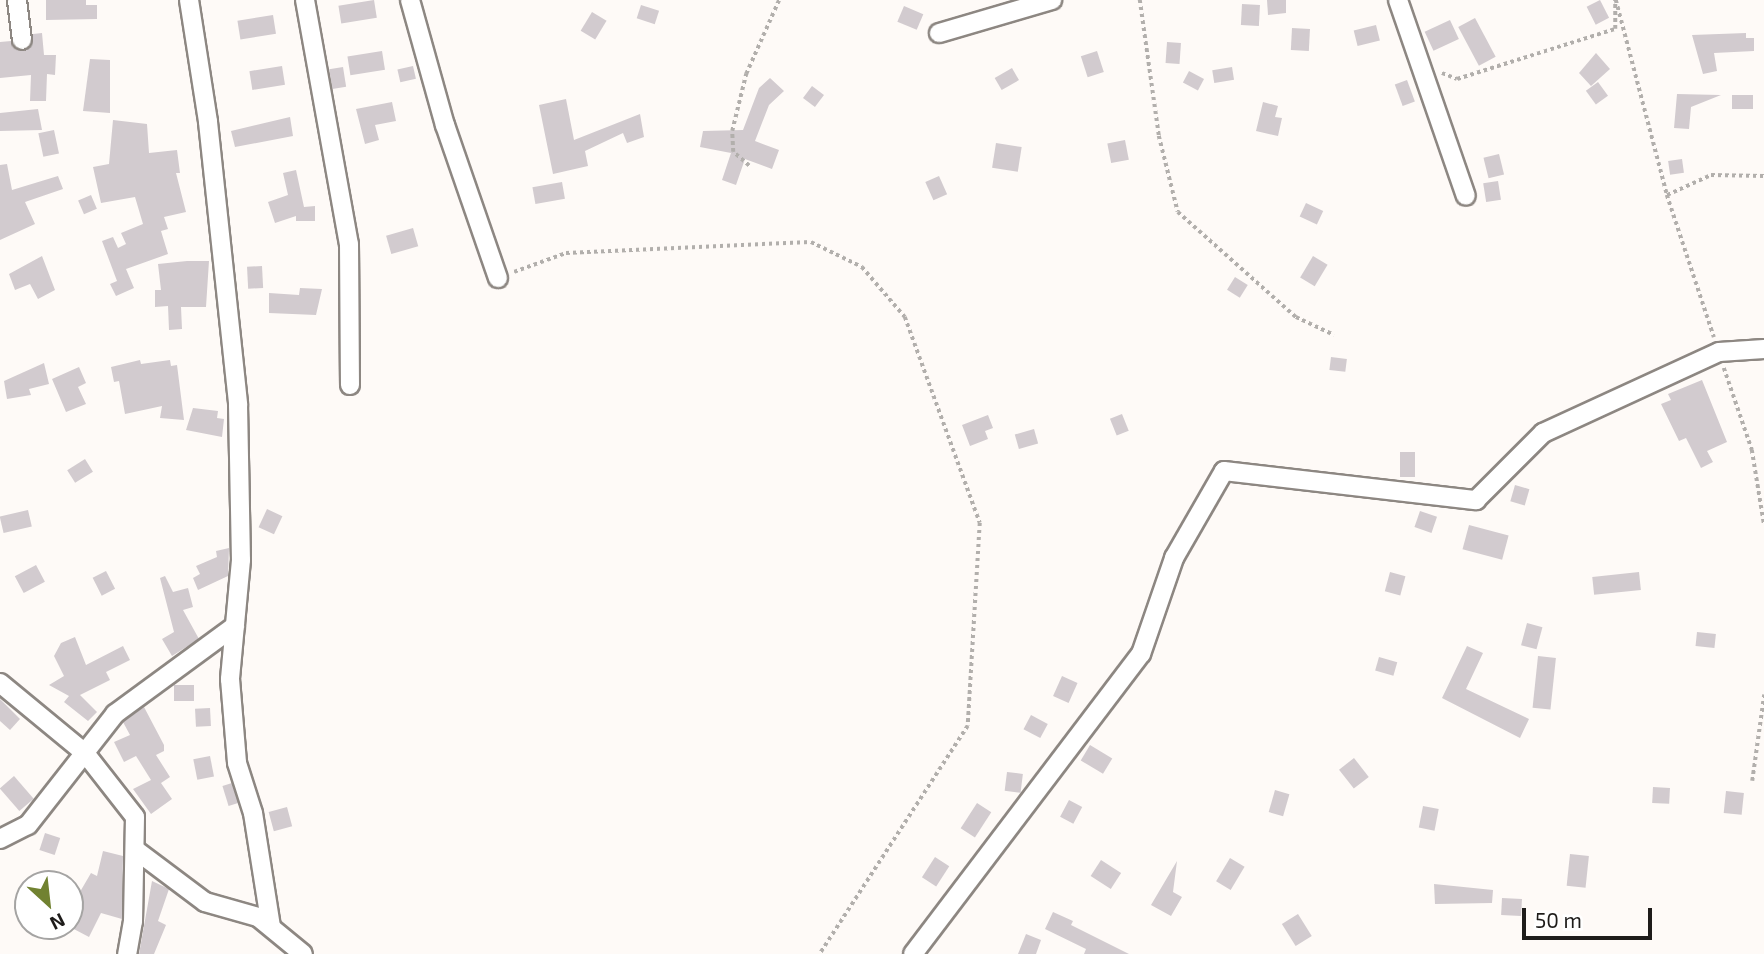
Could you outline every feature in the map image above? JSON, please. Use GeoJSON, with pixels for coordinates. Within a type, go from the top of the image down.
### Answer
{"type":"FeatureCollection","features":[{"type":"Feature","properties":{"kind":"street"},"geometry":{"type":"LineString","coordinates":[[17,0],[22,40]]}},
{"type":"Feature","properties":{"kind":"street"},"geometry":{"type":"LineString","coordinates":[[188,0],[208,122],[238,405],[241,560],[230,679],[237,763],[253,813],[271,927]]}},
{"type":"Feature","properties":{"kind":"street"},"geometry":{"type":"LineString","coordinates":[[304,0],[349,244],[350,385]]}},
{"type":"Feature","properties":{"kind":"street"},"geometry":{"type":"LineString","coordinates":[[410,0],[445,125],[498,278]]}},
{"type":"Feature","properties":{"kind":"street"},"geometry":{"type":"LineString","coordinates":[[939,33],[1052,0]]}},
{"type":"Feature","properties":{"kind":"street"},"geometry":{"type":"LineString","coordinates":[[1398,0],[1466,196]]}},
{"type":"Feature","properties":{"kind":"street"},"geometry":{"type":"LineString","coordinates":[[913,954],[1141,654],[1174,558],[1224,471],[1476,500],[1543,433],[1719,352],[1764,349]]}},
{"type":"Feature","properties":{"kind":"street"},"geometry":{"type":"LineString","coordinates":[[0,839],[28,825],[115,714],[235,625]]}},
{"type":"Feature","properties":{"kind":"street"},"geometry":{"type":"LineString","coordinates":[[0,682],[85,754],[135,817],[137,851],[127,954]]}},
{"type":"Feature","properties":{"kind":"street"},"geometry":{"type":"LineString","coordinates":[[137,851],[205,902],[258,917],[303,954]]}},
{"type":"Feature","properties":{"kind":"path"},"geometry":{"type":"LineString","coordinates":[[749,166],[733,152],[732,131],[746,74],[779,0]]}},
{"type":"Feature","properties":{"kind":"path"},"geometry":{"type":"LineString","coordinates":[[1140,0],[1159,136],[1178,212],[1296,317],[1334,335]]}},
{"type":"Feature","properties":{"kind":"path"},"geometry":{"type":"LineString","coordinates":[[1422,65],[1457,79],[1615,29],[1615,0]]}},
{"type":"Feature","properties":{"kind":"path"},"geometry":{"type":"LineString","coordinates":[[1615,0],[1667,195],[1752,450],[1764,523]]}},
{"type":"Feature","properties":{"kind":"path"},"geometry":{"type":"LineString","coordinates":[[1667,195],[1711,175],[1764,176]]}},
{"type":"Feature","properties":{"kind":"path"},"geometry":{"type":"LineString","coordinates":[[498,278],[566,253],[811,242],[862,267],[905,317],[980,523],[968,726],[820,954]]}},
{"type":"Feature","properties":{"kind":"path"},"geometry":{"type":"LineString","coordinates":[[1752,781],[1764,695]]}},
{"type":"Feature","properties":{"kind":"building"},"geometry":{"type":"Polygon","coordinates":[[[46,0],[86,0],[86,5],[97,5],[97,19],[46,20],[46,0]]]}},
{"type":"Feature","properties":{"kind":"building"},"geometry":{"type":"Polygon","coordinates":[[[374,0],[377,18],[341,23],[338,6],[374,0]]]}},
{"type":"Feature","properties":{"kind":"building"},"geometry":{"type":"Polygon","coordinates":[[[1267,0],[1286,0],[1286,13],[1268,15],[1267,0]]]}},
{"type":"Feature","properties":{"kind":"building"},"geometry":{"type":"Polygon","coordinates":[[[1600,0],[1609,18],[1596,25],[1587,7],[1600,0]]]}},
{"type":"Feature","properties":{"kind":"building"},"geometry":{"type":"Polygon","coordinates":[[[1242,4],[1260,5],[1259,26],[1241,25],[1242,4]]]}},
{"type":"Feature","properties":{"kind":"building"},"geometry":{"type":"Polygon","coordinates":[[[641,5],[659,11],[655,24],[637,18],[641,5]]]}},
{"type":"Feature","properties":{"kind":"building"},"geometry":{"type":"Polygon","coordinates":[[[904,6],[923,14],[917,30],[897,22],[904,6]]]}},
{"type":"Feature","properties":{"kind":"building"},"geometry":{"type":"Polygon","coordinates":[[[592,12],[607,21],[595,40],[581,31],[592,12]]]}},
{"type":"Feature","properties":{"kind":"building"},"geometry":{"type":"Polygon","coordinates":[[[273,15],[276,34],[240,39],[237,21],[273,15]]]}},
{"type":"Feature","properties":{"kind":"building"},"geometry":{"type":"Polygon","coordinates":[[[1475,18],[1496,57],[1479,66],[1458,27],[1475,18]]]}},
{"type":"Feature","properties":{"kind":"building"},"geometry":{"type":"Polygon","coordinates":[[[1450,20],[1459,39],[1433,51],[1425,32],[1450,20]]]}},
{"type":"Feature","properties":{"kind":"building"},"geometry":{"type":"Polygon","coordinates":[[[1376,25],[1380,41],[1358,46],[1354,31],[1376,25]]]}},
{"type":"Feature","properties":{"kind":"building"},"geometry":{"type":"Polygon","coordinates":[[[1292,28],[1310,29],[1309,51],[1291,50],[1292,28]]]}},
{"type":"Feature","properties":{"kind":"building"},"geometry":{"type":"Polygon","coordinates":[[[42,33],[44,55],[56,55],[55,75],[47,74],[46,101],[30,101],[31,75],[0,78],[0,42],[11,41],[24,51],[32,45],[33,34],[42,33]]]}},
{"type":"Feature","properties":{"kind":"building"},"geometry":{"type":"Polygon","coordinates":[[[1746,33],[1746,38],[1754,38],[1754,51],[1714,53],[1717,71],[1703,74],[1692,35],[1746,33]]]}},
{"type":"Feature","properties":{"kind":"building"},"geometry":{"type":"Polygon","coordinates":[[[1167,42],[1181,43],[1180,64],[1166,63],[1167,42]]]}},
{"type":"Feature","properties":{"kind":"building"},"geometry":{"type":"Polygon","coordinates":[[[382,51],[385,70],[350,75],[347,56],[382,51]]]}},
{"type":"Feature","properties":{"kind":"building"},"geometry":{"type":"Polygon","coordinates":[[[1097,51],[1104,72],[1088,77],[1081,56],[1097,51]]]}},
{"type":"Feature","properties":{"kind":"building"},"geometry":{"type":"Polygon","coordinates":[[[1596,53],[1610,69],[1591,86],[1579,73],[1596,53]]]}},
{"type":"Feature","properties":{"kind":"building"},"geometry":{"type":"Polygon","coordinates":[[[90,59],[110,60],[110,113],[83,111],[90,59]]]}},
{"type":"Feature","properties":{"kind":"building"},"geometry":{"type":"Polygon","coordinates":[[[282,66],[285,85],[252,90],[249,71],[282,66]]]}},
{"type":"Feature","properties":{"kind":"building"},"geometry":{"type":"Polygon","coordinates":[[[413,66],[416,79],[400,82],[397,70],[413,66]]]}},
{"type":"Feature","properties":{"kind":"building"},"geometry":{"type":"Polygon","coordinates":[[[343,67],[346,87],[332,89],[329,69],[343,67]]]}},
{"type":"Feature","properties":{"kind":"building"},"geometry":{"type":"Polygon","coordinates":[[[1232,67],[1234,80],[1214,83],[1212,70],[1232,67]]]}},
{"type":"Feature","properties":{"kind":"building"},"geometry":{"type":"Polygon","coordinates":[[[1012,68],[1019,80],[1002,90],[995,78],[1012,68]]]}},
{"type":"Feature","properties":{"kind":"building"},"geometry":{"type":"Polygon","coordinates":[[[1189,71],[1204,79],[1198,90],[1183,82],[1189,71]]]}},
{"type":"Feature","properties":{"kind":"building"},"geometry":{"type":"Polygon","coordinates":[[[770,78],[784,91],[769,105],[755,141],[779,150],[772,169],[745,159],[736,185],[722,180],[731,153],[700,147],[703,131],[743,130],[759,88],[770,78]]]}},
{"type":"Feature","properties":{"kind":"building"},"geometry":{"type":"Polygon","coordinates":[[[1407,80],[1415,102],[1403,106],[1395,84],[1407,80]]]}},
{"type":"Feature","properties":{"kind":"building"},"geometry":{"type":"Polygon","coordinates":[[[1598,82],[1608,96],[1596,105],[1586,91],[1598,82]]]}},
{"type":"Feature","properties":{"kind":"building"},"geometry":{"type":"Polygon","coordinates":[[[812,86],[824,95],[815,107],[803,98],[812,86]]]}},
{"type":"Feature","properties":{"kind":"building"},"geometry":{"type":"Polygon","coordinates":[[[1677,94],[1721,95],[1691,107],[1689,129],[1674,128],[1677,94]]]}},
{"type":"Feature","properties":{"kind":"building"},"geometry":{"type":"Polygon","coordinates":[[[1732,95],[1753,95],[1753,109],[1732,109],[1732,95]]]}},
{"type":"Feature","properties":{"kind":"building"},"geometry":{"type":"Polygon","coordinates":[[[566,99],[574,140],[640,114],[644,137],[627,143],[623,133],[585,151],[588,166],[553,174],[539,105],[566,99]]]}},
{"type":"Feature","properties":{"kind":"building"},"geometry":{"type":"Polygon","coordinates":[[[392,102],[396,121],[375,125],[379,140],[365,144],[356,109],[392,102]]]}},
{"type":"Feature","properties":{"kind":"building"},"geometry":{"type":"Polygon","coordinates":[[[1263,102],[1278,106],[1275,117],[1282,118],[1278,136],[1256,131],[1263,102]]]}},
{"type":"Feature","properties":{"kind":"building"},"geometry":{"type":"Polygon","coordinates":[[[38,109],[42,130],[0,131],[0,113],[38,109]]]}},
{"type":"Feature","properties":{"kind":"building"},"geometry":{"type":"Polygon","coordinates":[[[290,117],[293,136],[235,147],[231,131],[290,117]]]}},
{"type":"Feature","properties":{"kind":"building"},"geometry":{"type":"Polygon","coordinates":[[[113,120],[147,124],[149,153],[177,150],[180,173],[176,173],[186,212],[164,217],[168,229],[161,231],[168,254],[126,269],[134,288],[116,296],[110,284],[117,281],[102,241],[113,237],[118,248],[126,244],[121,233],[143,224],[135,197],[101,203],[93,167],[109,164],[113,120]]]}},
{"type":"Feature","properties":{"kind":"building"},"geometry":{"type":"Polygon","coordinates":[[[54,130],[59,153],[43,157],[38,133],[54,130]]]}},
{"type":"Feature","properties":{"kind":"building"},"geometry":{"type":"Polygon","coordinates":[[[1125,140],[1129,160],[1111,163],[1107,143],[1125,140]]]}},
{"type":"Feature","properties":{"kind":"building"},"geometry":{"type":"Polygon","coordinates":[[[996,143],[1022,147],[1018,172],[992,168],[996,143]]]}},
{"type":"Feature","properties":{"kind":"building"},"geometry":{"type":"Polygon","coordinates":[[[1499,154],[1504,174],[1489,178],[1483,158],[1499,154]]]}},
{"type":"Feature","properties":{"kind":"building"},"geometry":{"type":"Polygon","coordinates":[[[1682,159],[1684,173],[1670,175],[1668,161],[1682,159]]]}},
{"type":"Feature","properties":{"kind":"building"},"geometry":{"type":"Polygon","coordinates":[[[7,164],[12,190],[58,176],[63,189],[25,202],[35,224],[0,240],[0,165],[7,164]]]}},
{"type":"Feature","properties":{"kind":"building"},"geometry":{"type":"Polygon","coordinates":[[[296,170],[304,207],[315,206],[315,221],[296,221],[296,216],[275,223],[268,202],[288,195],[283,173],[296,170]]]}},
{"type":"Feature","properties":{"kind":"building"},"geometry":{"type":"Polygon","coordinates":[[[939,176],[947,194],[933,200],[925,182],[939,176]]]}},
{"type":"Feature","properties":{"kind":"building"},"geometry":{"type":"Polygon","coordinates":[[[1498,181],[1501,200],[1486,202],[1483,183],[1498,181]]]}},
{"type":"Feature","properties":{"kind":"building"},"geometry":{"type":"Polygon","coordinates":[[[562,182],[565,199],[535,204],[532,187],[562,182]]]}},
{"type":"Feature","properties":{"kind":"building"},"geometry":{"type":"Polygon","coordinates":[[[91,195],[97,209],[84,214],[78,200],[91,195]]]}},
{"type":"Feature","properties":{"kind":"building"},"geometry":{"type":"Polygon","coordinates":[[[1306,203],[1323,211],[1317,225],[1300,217],[1306,203]]]}},
{"type":"Feature","properties":{"kind":"building"},"geometry":{"type":"Polygon","coordinates":[[[413,228],[418,246],[391,254],[386,236],[413,228]]]}},
{"type":"Feature","properties":{"kind":"building"},"geometry":{"type":"Polygon","coordinates":[[[42,256],[55,290],[38,299],[30,284],[15,290],[9,274],[42,256]]]}},
{"type":"Feature","properties":{"kind":"building"},"geometry":{"type":"Polygon","coordinates":[[[1313,256],[1328,265],[1315,286],[1300,277],[1313,256]]]}},
{"type":"Feature","properties":{"kind":"building"},"geometry":{"type":"Polygon","coordinates":[[[209,261],[206,307],[181,307],[182,329],[169,330],[168,306],[155,307],[155,290],[161,290],[158,264],[209,261]]]}},
{"type":"Feature","properties":{"kind":"building"},"geometry":{"type":"Polygon","coordinates":[[[262,266],[263,288],[248,289],[247,267],[262,266]]]}},
{"type":"Feature","properties":{"kind":"building"},"geometry":{"type":"Polygon","coordinates":[[[1235,277],[1248,285],[1240,298],[1227,290],[1235,277]]]}},
{"type":"Feature","properties":{"kind":"building"},"geometry":{"type":"Polygon","coordinates":[[[300,288],[322,289],[316,315],[269,313],[269,293],[299,295],[300,288]]]}},
{"type":"Feature","properties":{"kind":"building"},"geometry":{"type":"Polygon","coordinates":[[[1331,357],[1347,359],[1345,372],[1329,370],[1331,357]]]}},
{"type":"Feature","properties":{"kind":"building"},"geometry":{"type":"Polygon","coordinates":[[[140,360],[141,364],[170,360],[171,366],[177,365],[184,420],[160,418],[162,406],[125,414],[119,381],[114,382],[111,367],[140,360]]]}},
{"type":"Feature","properties":{"kind":"building"},"geometry":{"type":"Polygon","coordinates":[[[44,363],[49,384],[29,389],[31,395],[7,399],[4,381],[44,363]]]}},
{"type":"Feature","properties":{"kind":"building"},"geometry":{"type":"Polygon","coordinates":[[[79,367],[86,383],[78,387],[86,404],[66,412],[52,379],[79,367]]]}},
{"type":"Feature","properties":{"kind":"building"},"geometry":{"type":"Polygon","coordinates":[[[1702,380],[1727,442],[1707,451],[1713,462],[1701,468],[1686,438],[1679,441],[1661,404],[1671,400],[1668,394],[1702,380]]]}},
{"type":"Feature","properties":{"kind":"building"},"geometry":{"type":"Polygon","coordinates":[[[193,408],[218,411],[217,418],[224,419],[222,437],[186,430],[193,408]]]}},
{"type":"Feature","properties":{"kind":"building"},"geometry":{"type":"Polygon","coordinates":[[[1122,414],[1129,431],[1117,436],[1110,419],[1122,414]]]}},
{"type":"Feature","properties":{"kind":"building"},"geometry":{"type":"Polygon","coordinates":[[[988,415],[993,428],[985,431],[988,439],[970,446],[962,425],[988,415]]]}},
{"type":"Feature","properties":{"kind":"building"},"geometry":{"type":"Polygon","coordinates":[[[1034,429],[1038,443],[1019,449],[1015,435],[1034,429]]]}},
{"type":"Feature","properties":{"kind":"building"},"geometry":{"type":"Polygon","coordinates":[[[1400,452],[1415,452],[1415,477],[1400,477],[1400,452]]]}},
{"type":"Feature","properties":{"kind":"building"},"geometry":{"type":"Polygon","coordinates":[[[85,459],[93,472],[75,483],[67,470],[85,459]]]}},
{"type":"Feature","properties":{"kind":"building"},"geometry":{"type":"Polygon","coordinates":[[[1515,485],[1529,489],[1525,505],[1510,501],[1515,485]]]}},
{"type":"Feature","properties":{"kind":"building"},"geometry":{"type":"Polygon","coordinates":[[[267,509],[282,516],[274,534],[259,527],[267,509]]]}},
{"type":"Feature","properties":{"kind":"building"},"geometry":{"type":"Polygon","coordinates":[[[28,510],[32,527],[4,533],[0,516],[28,510]]]}},
{"type":"Feature","properties":{"kind":"building"},"geometry":{"type":"Polygon","coordinates":[[[1420,511],[1437,517],[1431,533],[1414,527],[1420,511]]]}},
{"type":"Feature","properties":{"kind":"building"},"geometry":{"type":"Polygon","coordinates":[[[1469,525],[1509,536],[1502,560],[1463,549],[1469,525]]]}},
{"type":"Feature","properties":{"kind":"building"},"geometry":{"type":"Polygon","coordinates":[[[229,548],[228,576],[198,590],[193,578],[200,574],[196,566],[217,557],[216,551],[229,548]]]}},
{"type":"Feature","properties":{"kind":"building"},"geometry":{"type":"Polygon","coordinates":[[[36,565],[45,582],[24,593],[15,576],[36,565]]]}},
{"type":"Feature","properties":{"kind":"building"},"geometry":{"type":"Polygon","coordinates":[[[106,571],[115,589],[102,596],[93,578],[106,571]]]}},
{"type":"Feature","properties":{"kind":"building"},"geometry":{"type":"Polygon","coordinates":[[[1390,572],[1405,576],[1400,595],[1385,591],[1390,572]]]}},
{"type":"Feature","properties":{"kind":"building"},"geometry":{"type":"Polygon","coordinates":[[[1639,572],[1641,590],[1594,595],[1592,577],[1639,572]]]}},
{"type":"Feature","properties":{"kind":"building"},"geometry":{"type":"Polygon","coordinates":[[[165,576],[173,592],[188,588],[193,607],[183,610],[199,639],[172,656],[162,639],[174,632],[160,578],[165,576]]]}},
{"type":"Feature","properties":{"kind":"building"},"geometry":{"type":"Polygon","coordinates":[[[1527,623],[1542,627],[1537,649],[1521,645],[1527,623]]]}},
{"type":"Feature","properties":{"kind":"building"},"geometry":{"type":"Polygon","coordinates":[[[1697,632],[1716,634],[1714,648],[1696,646],[1697,632]]]}},
{"type":"Feature","properties":{"kind":"building"},"geometry":{"type":"Polygon","coordinates":[[[75,637],[86,665],[123,646],[130,660],[106,672],[110,680],[80,695],[97,712],[88,721],[64,702],[69,696],[49,685],[64,676],[54,656],[61,643],[75,637]]]}},
{"type":"Feature","properties":{"kind":"building"},"geometry":{"type":"Polygon","coordinates":[[[1467,646],[1483,653],[1466,689],[1529,719],[1520,738],[1442,698],[1467,646]]]}},
{"type":"Feature","properties":{"kind":"building"},"geometry":{"type":"Polygon","coordinates":[[[1538,656],[1556,658],[1550,710],[1533,708],[1538,656]]]}},
{"type":"Feature","properties":{"kind":"building"},"geometry":{"type":"Polygon","coordinates":[[[1379,657],[1397,662],[1393,676],[1375,670],[1379,657]]]}},
{"type":"Feature","properties":{"kind":"building"},"geometry":{"type":"Polygon","coordinates":[[[1062,676],[1078,683],[1069,703],[1053,696],[1062,676]]]}},
{"type":"Feature","properties":{"kind":"building"},"geometry":{"type":"Polygon","coordinates":[[[174,685],[194,685],[194,701],[174,701],[174,685]]]}},
{"type":"Feature","properties":{"kind":"building"},"geometry":{"type":"Polygon","coordinates":[[[0,699],[20,719],[10,730],[0,721],[0,699]]]}},
{"type":"Feature","properties":{"kind":"building"},"geometry":{"type":"Polygon","coordinates":[[[144,707],[164,745],[164,751],[156,755],[170,777],[161,783],[172,799],[151,814],[133,789],[151,780],[136,756],[124,762],[114,742],[130,735],[123,722],[144,707]]]}},
{"type":"Feature","properties":{"kind":"building"},"geometry":{"type":"Polygon","coordinates":[[[210,708],[211,726],[196,727],[195,709],[210,708]]]}},
{"type":"Feature","properties":{"kind":"building"},"geometry":{"type":"Polygon","coordinates":[[[1031,715],[1048,724],[1040,738],[1023,729],[1031,715]]]}},
{"type":"Feature","properties":{"kind":"building"},"geometry":{"type":"Polygon","coordinates":[[[1090,745],[1112,758],[1103,774],[1081,760],[1090,745]]]}},
{"type":"Feature","properties":{"kind":"building"},"geometry":{"type":"Polygon","coordinates":[[[210,756],[214,777],[197,780],[193,759],[210,756]]]}},
{"type":"Feature","properties":{"kind":"building"},"geometry":{"type":"Polygon","coordinates":[[[1354,758],[1369,777],[1354,789],[1339,770],[1354,758]]]}},
{"type":"Feature","properties":{"kind":"building"},"geometry":{"type":"Polygon","coordinates":[[[1007,772],[1023,774],[1021,793],[1005,791],[1007,772]]]}},
{"type":"Feature","properties":{"kind":"building"},"geometry":{"type":"Polygon","coordinates":[[[14,776],[34,799],[19,811],[0,789],[14,776]]]}},
{"type":"Feature","properties":{"kind":"building"},"geometry":{"type":"Polygon","coordinates":[[[232,783],[238,803],[229,806],[222,786],[232,783]]]}},
{"type":"Feature","properties":{"kind":"building"},"geometry":{"type":"Polygon","coordinates":[[[1653,787],[1670,788],[1669,804],[1652,803],[1653,787]]]}},
{"type":"Feature","properties":{"kind":"building"},"geometry":{"type":"Polygon","coordinates":[[[1275,790],[1289,794],[1283,816],[1269,812],[1275,790]]]}},
{"type":"Feature","properties":{"kind":"building"},"geometry":{"type":"Polygon","coordinates":[[[1726,791],[1744,793],[1742,815],[1724,813],[1726,791]]]}},
{"type":"Feature","properties":{"kind":"building"},"geometry":{"type":"Polygon","coordinates":[[[1069,800],[1082,807],[1073,824],[1060,817],[1069,800]]]}},
{"type":"Feature","properties":{"kind":"building"},"geometry":{"type":"Polygon","coordinates":[[[977,803],[991,812],[975,837],[961,828],[977,803]]]}},
{"type":"Feature","properties":{"kind":"building"},"geometry":{"type":"Polygon","coordinates":[[[1423,806],[1439,809],[1435,831],[1419,828],[1423,806]]]}},
{"type":"Feature","properties":{"kind":"building"},"geometry":{"type":"Polygon","coordinates":[[[287,807],[292,826],[274,831],[269,812],[287,807]]]}},
{"type":"Feature","properties":{"kind":"building"},"geometry":{"type":"Polygon","coordinates":[[[45,833],[60,838],[55,855],[39,850],[45,833]]]}},
{"type":"Feature","properties":{"kind":"building"},"geometry":{"type":"Polygon","coordinates":[[[103,851],[123,856],[122,919],[101,913],[89,937],[84,934],[84,885],[91,873],[97,876],[103,851]]]}},
{"type":"Feature","properties":{"kind":"building"},"geometry":{"type":"Polygon","coordinates":[[[1570,854],[1589,856],[1586,888],[1567,886],[1570,854]]]}},
{"type":"Feature","properties":{"kind":"building"},"geometry":{"type":"Polygon","coordinates":[[[935,857],[949,866],[936,886],[922,877],[935,857]]]}},
{"type":"Feature","properties":{"kind":"building"},"geometry":{"type":"Polygon","coordinates":[[[1230,858],[1245,867],[1231,890],[1216,881],[1230,858]]]}},
{"type":"Feature","properties":{"kind":"building"},"geometry":{"type":"Polygon","coordinates":[[[1101,860],[1121,873],[1111,889],[1091,876],[1101,860]]]}},
{"type":"Feature","properties":{"kind":"building"},"geometry":{"type":"Polygon","coordinates":[[[1177,861],[1173,892],[1182,897],[1171,916],[1151,905],[1177,861]]]}},
{"type":"Feature","properties":{"kind":"building"},"geometry":{"type":"Polygon","coordinates":[[[152,881],[169,889],[158,921],[166,925],[154,954],[139,954],[152,881]]]}},
{"type":"Feature","properties":{"kind":"building"},"geometry":{"type":"Polygon","coordinates":[[[1434,884],[1493,890],[1492,903],[1435,904],[1434,884]]]}},
{"type":"Feature","properties":{"kind":"building"},"geometry":{"type":"Polygon","coordinates":[[[1502,898],[1522,899],[1521,916],[1501,915],[1502,898]]]}},
{"type":"Feature","properties":{"kind":"building"},"geometry":{"type":"Polygon","coordinates":[[[1053,912],[1073,921],[1071,925],[1129,954],[1084,954],[1086,949],[1045,929],[1053,912]]]}},
{"type":"Feature","properties":{"kind":"building"},"geometry":{"type":"Polygon","coordinates":[[[1298,914],[1312,936],[1296,946],[1282,924],[1298,914]]]}},
{"type":"Feature","properties":{"kind":"building"},"geometry":{"type":"Polygon","coordinates":[[[1026,934],[1041,940],[1036,954],[1018,954],[1026,934]]]}}]}
